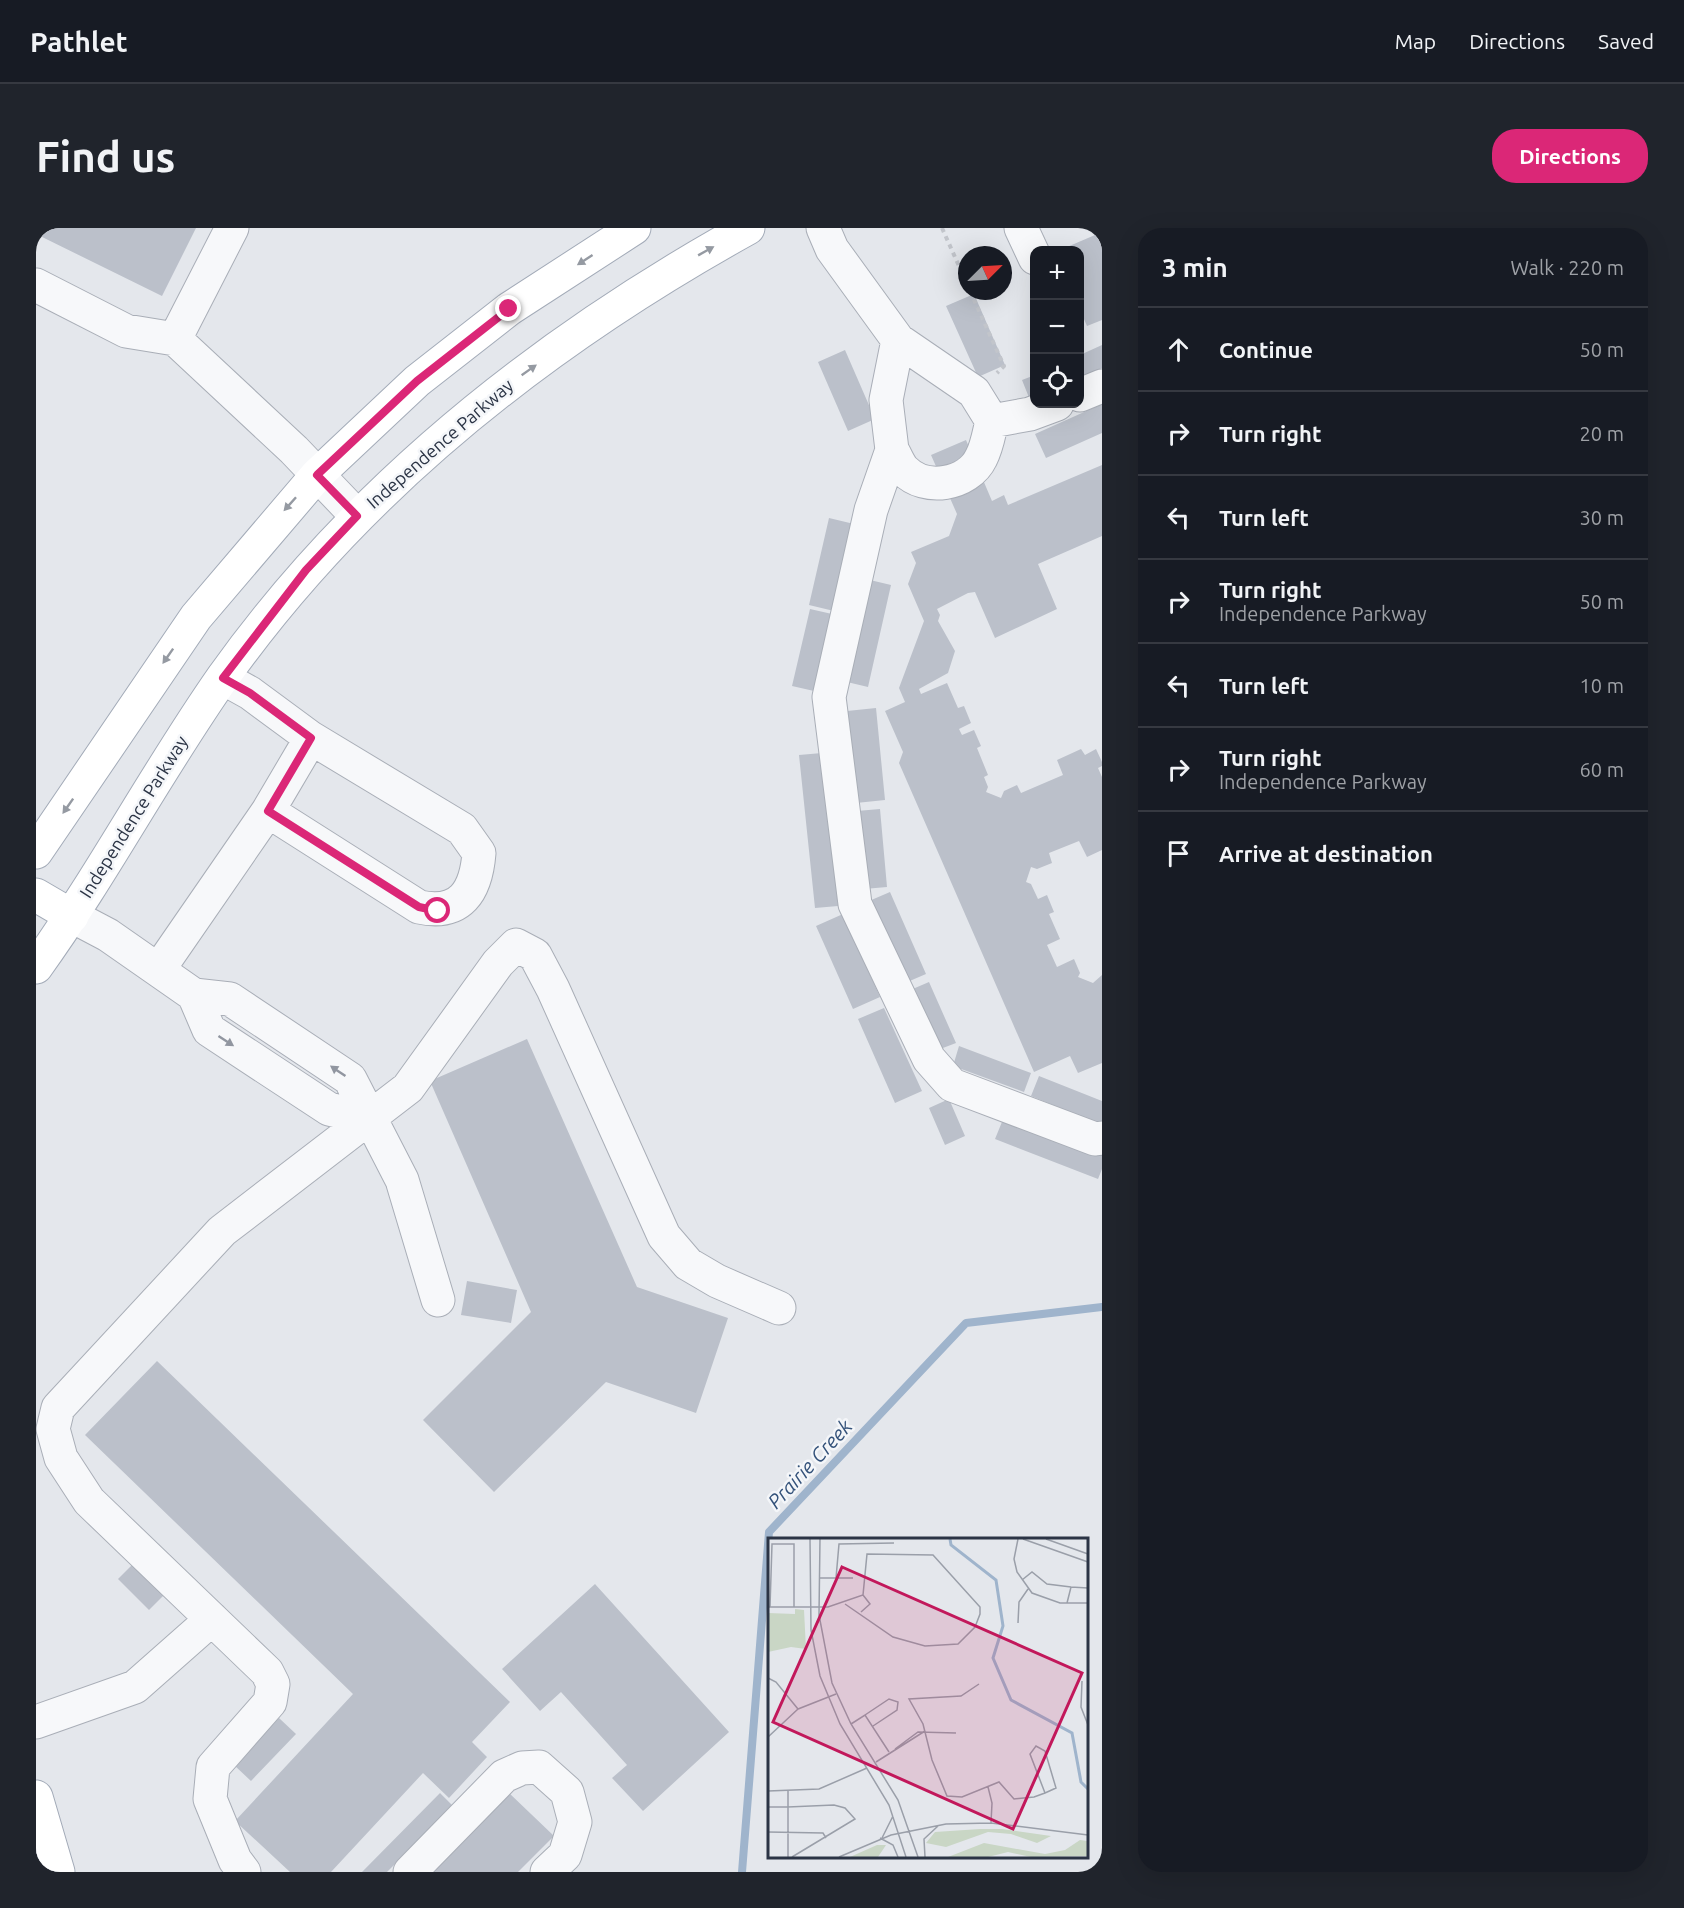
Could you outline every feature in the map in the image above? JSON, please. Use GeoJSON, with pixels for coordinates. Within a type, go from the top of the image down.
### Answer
{"type":"FeatureCollection","features":[{"type":"Feature","properties":{"kind":"main road"},"geometry":{"type":"LineString","coordinates":[[36,852],[196,617],[317,475],[417,381],[509,309],[634,228]]}},
{"type":"Feature","properties":{"kind":"main road","name":"Independence Parkway"},"geometry":{"type":"LineString","coordinates":[[36,967],[72,916],[223,678],[306,570],[357,516],[408,468],[496,393],[663,275],[748,228]]}},
{"type":"Feature","properties":{"kind":"main road"},"geometry":{"type":"LineString","coordinates":[[36,895],[72,916]]}},
{"type":"Feature","properties":{"kind":"main road"},"geometry":{"type":"LineString","coordinates":[[36,1797],[58,1872]]}},
{"type":"Feature","properties":{"kind":"street"},"geometry":{"type":"LineString","coordinates":[[175,339],[232,228]]}},
{"type":"Feature","properties":{"kind":"street"},"geometry":{"type":"LineString","coordinates":[[823,228],[832,249],[898,340],[974,392],[992,421],[981,460],[960,478],[936,484],[924,483],[904,471],[892,450],[886,400],[898,340]]}},
{"type":"Feature","properties":{"kind":"street"},"geometry":{"type":"LineString","coordinates":[[1021,228],[1030,247]]}},
{"type":"Feature","properties":{"kind":"street"},"geometry":{"type":"LineString","coordinates":[[36,285],[126,331],[175,339],[357,516]]}},
{"type":"Feature","properties":{"kind":"street"},"geometry":{"type":"LineString","coordinates":[[886,400],[907,376],[927,372],[946,373]]}},
{"type":"Feature","properties":{"kind":"street"},"geometry":{"type":"LineString","coordinates":[[1084,393],[1102,386]]}},
{"type":"Feature","properties":{"kind":"street"},"geometry":{"type":"LineString","coordinates":[[992,421],[1030,414],[1046,408]]}},
{"type":"Feature","properties":{"kind":"street"},"geometry":{"type":"LineString","coordinates":[[892,450],[871,510],[829,697],[855,904],[929,1059],[952,1085],[1095,1139],[1102,1138]]}},
{"type":"Feature","properties":{"kind":"street"},"geometry":{"type":"LineString","coordinates":[[223,678],[250,693],[311,738],[462,829],[479,853],[477,875],[469,894],[454,905],[438,911],[419,907],[268,811]]}},
{"type":"Feature","properties":{"kind":"street"},"geometry":{"type":"LineString","coordinates":[[159,969],[268,811],[311,738]]}},
{"type":"Feature","properties":{"kind":"street"},"geometry":{"type":"LineString","coordinates":[[72,916],[108,935],[194,995],[209,1030],[329,1108],[369,1119],[402,1180],[438,1300]]}},
{"type":"Feature","properties":{"kind":"street"},"geometry":{"type":"LineString","coordinates":[[244,1872],[235,1860],[210,1799],[213,1767],[270,1702],[273,1684],[267,1672],[89,1500],[61,1458],[53,1430],[58,1408],[222,1231],[408,1088],[498,963],[516,945],[535,955],[554,989],[663,1236],[688,1264],[717,1281],[779,1308]]}},
{"type":"Feature","properties":{"kind":"street"},"geometry":{"type":"LineString","coordinates":[[36,1722],[135,1687],[212,1619]]}},
{"type":"Feature","properties":{"kind":"street"},"geometry":{"type":"LineString","coordinates":[[410,1872],[504,1776],[522,1768],[538,1767],[567,1792],[575,1822],[565,1855],[547,1872]]}},
{"type":"Feature","properties":{"kind":"path"},"geometry":{"type":"LineString","coordinates":[[942,228],[958,264]]}},
{"type":"Feature","properties":{"kind":"path"},"geometry":{"type":"LineString","coordinates":[[974,300],[1004,366],[996,375]]}},
{"type":"Feature","properties":{"kind":"building"},"geometry":{"type":"Polygon","coordinates":[[[36,228],[196,228],[162,296],[36,234],[36,228]]]}},
{"type":"Feature","properties":{"kind":"building"},"geometry":{"type":"Polygon","coordinates":[[[1102,232],[1102,320],[1087,326],[1084,319],[1084,246],[1069,246],[1102,232]]]}},
{"type":"Feature","properties":{"kind":"building"},"geometry":{"type":"Polygon","coordinates":[[[960,300],[977,300],[1005,365],[978,377],[946,306],[960,300]]]}},
{"type":"Feature","properties":{"kind":"building"},"geometry":{"type":"Polygon","coordinates":[[[1102,345],[1102,368],[1084,376],[1084,353],[1102,345]]]}},
{"type":"Feature","properties":{"kind":"building"},"geometry":{"type":"Polygon","coordinates":[[[845,350],[875,419],[848,431],[818,362],[845,350]]]}},
{"type":"Feature","properties":{"kind":"building"},"geometry":{"type":"Polygon","coordinates":[[[1030,377],[1030,400],[1022,380],[1030,377]]]}},
{"type":"Feature","properties":{"kind":"building"},"geometry":{"type":"Polygon","coordinates":[[[1102,404],[1102,433],[1046,458],[1035,434],[1102,404]]]}},
{"type":"Feature","properties":{"kind":"building"},"geometry":{"type":"Polygon","coordinates":[[[966,440],[992,501],[1004,495],[1008,505],[1102,465],[1102,536],[1038,564],[1057,609],[995,638],[975,592],[968,593],[937,609],[940,615],[938,621],[955,651],[948,673],[919,689],[921,694],[947,683],[958,708],[964,706],[971,723],[959,729],[962,735],[974,730],[981,746],[977,748],[988,775],[984,777],[988,787],[986,792],[1001,798],[1004,791],[1017,785],[1021,793],[1063,775],[1057,760],[1081,749],[1085,755],[1096,749],[1102,762],[1102,766],[1098,768],[1102,777],[1102,850],[1087,857],[1079,841],[1049,853],[1052,863],[1037,869],[1031,867],[1026,882],[1031,884],[1038,899],[1047,895],[1054,912],[1049,914],[1060,939],[1047,945],[1057,967],[1074,959],[1080,973],[1078,977],[1093,983],[1102,975],[1102,1063],[1078,1073],[1070,1056],[1034,1072],[899,763],[903,752],[885,711],[905,702],[899,688],[924,621],[908,584],[916,563],[911,552],[949,536],[957,514],[931,455],[966,440]]]}},
{"type":"Feature","properties":{"kind":"building"},"geometry":{"type":"Polygon","coordinates":[[[829,518],[854,524],[834,611],[809,605],[829,518]]]}},
{"type":"Feature","properties":{"kind":"building"},"geometry":{"type":"Polygon","coordinates":[[[870,580],[891,585],[868,687],[847,682],[870,580]]]}},
{"type":"Feature","properties":{"kind":"building"},"geometry":{"type":"Polygon","coordinates":[[[810,609],[832,614],[814,691],[792,686],[810,609]]]}},
{"type":"Feature","properties":{"kind":"building"},"geometry":{"type":"Polygon","coordinates":[[[876,708],[885,800],[856,803],[847,711],[876,708]]]}},
{"type":"Feature","properties":{"kind":"building"},"geometry":{"type":"Polygon","coordinates":[[[822,753],[838,906],[815,908],[799,755],[822,753]]]}},
{"type":"Feature","properties":{"kind":"building"},"geometry":{"type":"Polygon","coordinates":[[[880,809],[887,887],[864,889],[857,811],[880,809]]]}},
{"type":"Feature","properties":{"kind":"building"},"geometry":{"type":"Polygon","coordinates":[[[890,892],[926,974],[905,983],[869,901],[890,892]]]}},
{"type":"Feature","properties":{"kind":"building"},"geometry":{"type":"Polygon","coordinates":[[[843,914],[880,997],[853,1009],[816,926],[843,914]]]}},
{"type":"Feature","properties":{"kind":"building"},"geometry":{"type":"Polygon","coordinates":[[[929,982],[956,1043],[935,1051],[908,991],[929,982]]]}},
{"type":"Feature","properties":{"kind":"building"},"geometry":{"type":"Polygon","coordinates":[[[884,1008],[922,1091],[895,1103],[858,1019],[884,1008]]]}},
{"type":"Feature","properties":{"kind":"building"},"geometry":{"type":"Polygon","coordinates":[[[527,1039],[637,1287],[728,1318],[696,1413],[606,1382],[494,1492],[423,1420],[531,1312],[430,1081],[527,1039]]]}},
{"type":"Feature","properties":{"kind":"building"},"geometry":{"type":"Polygon","coordinates":[[[959,1046],[1031,1073],[1024,1092],[953,1066],[959,1046]]]}},
{"type":"Feature","properties":{"kind":"building"},"geometry":{"type":"Polygon","coordinates":[[[1039,1076],[1102,1101],[1102,1125],[1031,1096],[1039,1076]]]}},
{"type":"Feature","properties":{"kind":"building"},"geometry":{"type":"Polygon","coordinates":[[[949,1099],[965,1136],[945,1145],[929,1108],[949,1099]]]}},
{"type":"Feature","properties":{"kind":"building"},"geometry":{"type":"Polygon","coordinates":[[[1004,1117],[1102,1155],[1102,1169],[1098,1179],[995,1139],[1004,1117]]]}},
{"type":"Feature","properties":{"kind":"building"},"geometry":{"type":"Polygon","coordinates":[[[467,1281],[517,1290],[511,1323],[461,1315],[467,1281]]]}},
{"type":"Feature","properties":{"kind":"building"},"geometry":{"type":"Polygon","coordinates":[[[157,1361],[510,1702],[472,1742],[487,1757],[449,1798],[423,1773],[331,1872],[290,1872],[235,1821],[353,1694],[85,1435],[157,1361]]]}},
{"type":"Feature","properties":{"kind":"building"},"geometry":{"type":"Polygon","coordinates":[[[134,1563],[165,1594],[149,1610],[118,1579],[134,1563]]]}},
{"type":"Feature","properties":{"kind":"building"},"geometry":{"type":"Polygon","coordinates":[[[595,1584],[729,1732],[643,1811],[612,1778],[627,1765],[561,1692],[540,1711],[502,1669],[595,1584]]]}},
{"type":"Feature","properties":{"kind":"building"},"geometry":{"type":"Polygon","coordinates":[[[279,1718],[296,1734],[251,1781],[234,1765],[279,1718]]]}},
{"type":"Feature","properties":{"kind":"building"},"geometry":{"type":"Polygon","coordinates":[[[507,1791],[554,1836],[518,1872],[429,1872],[507,1791]]]}},
{"type":"Feature","properties":{"kind":"building"},"geometry":{"type":"Polygon","coordinates":[[[440,1793],[453,1806],[387,1872],[362,1872],[440,1793]]]}},
{"type":"Feature","properties":{"kind":"waterway","name":"Prairie Creek"},"geometry":{"type":"LineString","coordinates":[[769,1538],[769,1532],[966,1323],[1102,1307]]}},
{"type":"Feature","properties":{"kind":"waterway","name":"Prairie Creek"},"geometry":{"type":"LineString","coordinates":[[742,1872],[768,1545]]}},
{"type":"Feature","properties":{"kind":"route"},"geometry":{"type":"LineString","coordinates":[[438,911],[419,907],[268,811],[311,738],[250,693],[223,678],[306,570],[357,516],[317,475],[417,381],[509,309]]}}]}
